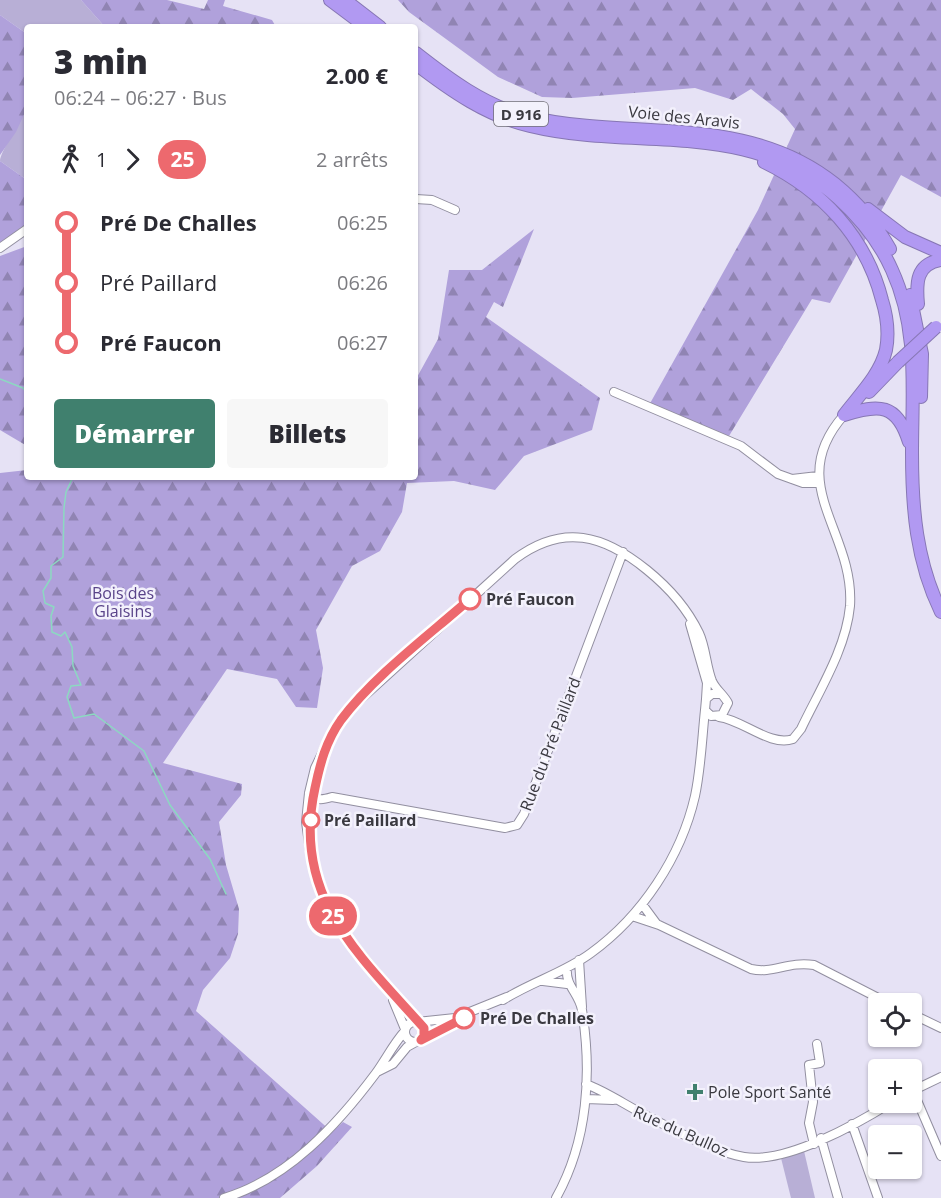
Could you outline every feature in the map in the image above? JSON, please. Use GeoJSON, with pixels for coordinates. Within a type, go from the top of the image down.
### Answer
{"type":"FeatureCollection","features":[{"type":"Feature","properties":{"kind":"highway"},"geometry":{"type":"LineString","coordinates":[[330,0],[362,24]]}},
{"type":"Feature","properties":{"kind":"highway"},"geometry":{"type":"LineString","coordinates":[[345,0],[376,24]]}},
{"type":"Feature","properties":{"kind":"highway","name":"Voie des Aravis"},"geometry":{"type":"LineString","coordinates":[[418,55],[470,92],[523,115],[567,124],[680,130],[741,139],[798,159],[841,189],[874,224],[896,261],[910,296],[920,341],[923,374],[914,495]]}},
{"type":"Feature","properties":{"kind":"highway","name":"Voie des Aravis"},"geometry":{"type":"LineString","coordinates":[[418,65],[467,100],[495,114],[526,125],[568,132],[702,141],[747,149],[798,170],[841,200],[875,240],[899,286],[911,331],[914,387],[912,453],[918,547],[929,586],[941,612]]}},
{"type":"Feature","properties":{"kind":"highway"},"geometry":{"type":"LineString","coordinates":[[702,141],[755,158],[787,175],[818,196],[844,224],[869,264],[884,305],[887,344],[880,366],[844,415]]}},
{"type":"Feature","properties":{"kind":"highway"},"geometry":{"type":"LineString","coordinates":[[841,189],[900,233],[941,253]]}},
{"type":"Feature","properties":{"kind":"highway"},"geometry":{"type":"LineString","coordinates":[[920,341],[917,279],[926,266],[941,260]]}},
{"type":"Feature","properties":{"kind":"highway"},"geometry":{"type":"LineString","coordinates":[[844,415],[939,325]]}},
{"type":"Feature","properties":{"kind":"highway"},"geometry":{"type":"LineString","coordinates":[[880,366],[898,362]]}},
{"type":"Feature","properties":{"kind":"highway"},"geometry":{"type":"LineString","coordinates":[[844,415],[868,408],[890,411],[902,423],[912,453]]}},
{"type":"Feature","properties":{"kind":"street"},"geometry":{"type":"LineString","coordinates":[[418,199],[432,200],[455,210]]}},
{"type":"Feature","properties":{"kind":"street"},"geometry":{"type":"LineString","coordinates":[[0,248],[24,231]]}},
{"type":"Feature","properties":{"kind":"street"},"geometry":{"type":"LineString","coordinates":[[614,392],[741,446],[778,474],[791,480],[803,483],[818,480]]}},
{"type":"Feature","properties":{"kind":"street"},"geometry":{"type":"LineString","coordinates":[[705,710],[717,717],[740,722],[781,741],[796,736],[843,637],[849,606],[848,575],[818,480],[822,446],[844,415]]}},
{"type":"Feature","properties":{"kind":"street"},"geometry":{"type":"LineString","coordinates":[[419,1041],[425,1030],[390,993],[331,914],[315,874],[308,837],[312,793],[324,750],[340,722],[363,695],[523,553],[550,540],[573,537],[597,539],[623,552],[664,585],[699,633],[712,681],[740,722]]}},
{"type":"Feature","properties":{"kind":"street","name":"Rue du Pré Paillard"},"geometry":{"type":"LineString","coordinates":[[312,793],[505,828],[517,825],[623,552]]}},
{"type":"Feature","properties":{"kind":"street"},"geometry":{"type":"LineString","coordinates":[[376,1073],[393,1064],[407,1047],[567,968],[608,939],[642,904],[671,860],[696,791],[707,683],[689,617]]}},
{"type":"Feature","properties":{"kind":"street"},"geometry":{"type":"LineString","coordinates":[[706,699],[712,694],[720,694]]}},
{"type":"Feature","properties":{"kind":"street"},"geometry":{"type":"LineString","coordinates":[[703,729],[728,707]]}},
{"type":"Feature","properties":{"kind":"street"},"geometry":{"type":"LineString","coordinates":[[642,904],[659,925]]}},
{"type":"Feature","properties":{"kind":"street"},"geometry":{"type":"LineString","coordinates":[[632,916],[659,925],[751,969],[767,970],[801,962],[814,965],[869,993]]}},
{"type":"Feature","properties":{"kind":"street"},"geometry":{"type":"LineString","coordinates":[[556,1198],[575,1155],[586,1099],[583,989],[579,978],[579,960]]}},
{"type":"Feature","properties":{"kind":"street"},"geometry":{"type":"LineString","coordinates":[[567,968],[579,978]]}},
{"type":"Feature","properties":{"kind":"street"},"geometry":{"type":"LineString","coordinates":[[567,968],[567,984],[582,1008]]}},
{"type":"Feature","properties":{"kind":"street"},"geometry":{"type":"LineString","coordinates":[[542,981],[567,984]]}},
{"type":"Feature","properties":{"kind":"street"},"geometry":{"type":"LineString","coordinates":[[390,993],[408,1040],[419,1041]]}},
{"type":"Feature","properties":{"kind":"street"},"geometry":{"type":"LineString","coordinates":[[224,1198],[258,1184],[297,1157],[328,1130],[376,1073],[411,1023],[455,1018],[507,997]]}},
{"type":"Feature","properties":{"kind":"street"},"geometry":{"type":"LineString","coordinates":[[922,1019],[941,1028]]}},
{"type":"Feature","properties":{"kind":"street"},"geometry":{"type":"LineString","coordinates":[[814,1144],[809,1123],[813,1102],[809,1065],[820,1063],[817,1044]]}},
{"type":"Feature","properties":{"kind":"street"},"geometry":{"type":"LineString","coordinates":[[922,1086],[941,1077]]}},
{"type":"Feature","properties":{"kind":"street","name":"Rue du Bulloz"},"geometry":{"type":"LineString","coordinates":[[586,1084],[714,1146],[747,1158],[790,1153],[814,1144],[821,1138],[872,1113]]}},
{"type":"Feature","properties":{"kind":"street","name":"Rue du Bulloz"},"geometry":{"type":"LineString","coordinates":[[586,1099],[620,1102]]}},
{"type":"Feature","properties":{"kind":"street"},"geometry":{"type":"LineString","coordinates":[[922,1113],[941,1156]]}},
{"type":"Feature","properties":{"kind":"street"},"geometry":{"type":"LineString","coordinates":[[852,1124],[878,1198]]}},
{"type":"Feature","properties":{"kind":"street"},"geometry":{"type":"LineString","coordinates":[[821,1138],[838,1198]]}},
{"type":"Feature","properties":{"kind":"shaded area"},"geometry":{"type":"Polygon","coordinates":[[[0,0],[81,0],[102,24],[24,24],[24,32],[0,15],[0,0]]]}},
{"type":"Feature","properties":{"kind":"shaded area"},"geometry":{"type":"Polygon","coordinates":[[[24,114],[24,178],[0,161],[24,114]]]}},
{"type":"Feature","properties":{"kind":"shaded area"},"geometry":{"type":"Polygon","coordinates":[[[804,1151],[815,1198],[791,1198],[781,1158],[804,1151]]]}},
{"type":"Feature","properties":{"kind":"green space"},"geometry":{"type":"Polygon","coordinates":[[[81,0],[167,0],[204,9],[208,0],[225,0],[223,6],[272,20],[274,24],[163,24],[102,24],[81,0]]]}},
{"type":"Feature","properties":{"kind":"green space"},"geometry":{"type":"Polygon","coordinates":[[[398,0],[941,0],[941,197],[901,175],[830,303],[812,299],[729,436],[648,407],[758,210],[795,129],[783,114],[751,89],[733,100],[695,88],[572,98],[542,97],[498,77],[409,12],[398,0]]]}},
{"type":"Feature","properties":{"kind":"green space"},"geometry":{"type":"Polygon","coordinates":[[[0,15],[24,32],[24,115],[16,132],[0,155],[0,15]]]}},
{"type":"Feature","properties":{"kind":"green space"},"geometry":{"type":"Polygon","coordinates":[[[0,161],[24,178],[24,231],[0,248],[0,161]]]}},
{"type":"Feature","properties":{"kind":"green space","name":"Bois des Glaisins"},"geometry":{"type":"Polygon","coordinates":[[[534,229],[503,307],[494,302],[486,317],[600,398],[592,430],[524,456],[495,490],[454,481],[407,483],[402,512],[380,551],[352,566],[316,630],[323,668],[317,708],[296,707],[277,679],[227,669],[163,763],[242,784],[241,795],[219,822],[226,865],[239,909],[238,934],[230,958],[203,990],[196,1011],[332,1132],[343,1122],[352,1127],[317,1166],[280,1198],[0,1198],[0,473],[24,470],[24,480],[418,480],[418,375],[438,339],[449,270],[482,270],[534,229]]]}},
{"type":"Feature","properties":{"kind":"green space"},"geometry":{"type":"Polygon","coordinates":[[[24,247],[24,444],[0,430],[0,256],[24,247]]]}},
{"type":"Feature","properties":{"kind":"waterway"},"geometry":{"type":"LineString","coordinates":[[0,379],[24,389]]}},
{"type":"Feature","properties":{"kind":"waterway"},"geometry":{"type":"LineString","coordinates":[[72,480],[66,492],[64,508],[63,557],[51,566],[51,578],[43,591],[45,603],[54,607],[51,616],[52,632],[61,636],[65,632],[72,647],[73,666],[81,685],[71,686],[67,697],[74,718],[94,714],[144,751],[170,805],[210,859],[226,894]]}},
{"type":"Feature","properties":{"kind":"bus line","name":"25"},"geometry":{"type":"LineString","coordinates":[[464,1018],[421,1040],[424,1036],[424,1028],[390,993],[331,914],[315,874],[308,837],[313,798],[324,750],[340,722],[363,695],[470,599]]}},
{"type":"Feature","properties":{"kind":"place","name":"Pré Faucon"},"geometry":{"type":"Point","coordinates":[470,599]}},
{"type":"Feature","properties":{"kind":"place","name":"Pré Paillard"},"geometry":{"type":"Point","coordinates":[311,820]}},
{"type":"Feature","properties":{"kind":"place","name":"Pré De Challes"},"geometry":{"type":"Point","coordinates":[464,1018]}},
{"type":"Feature","properties":{"kind":"place","name":"Pole Sport Santé"},"geometry":{"type":"Point","coordinates":[695,1092]}}]}
